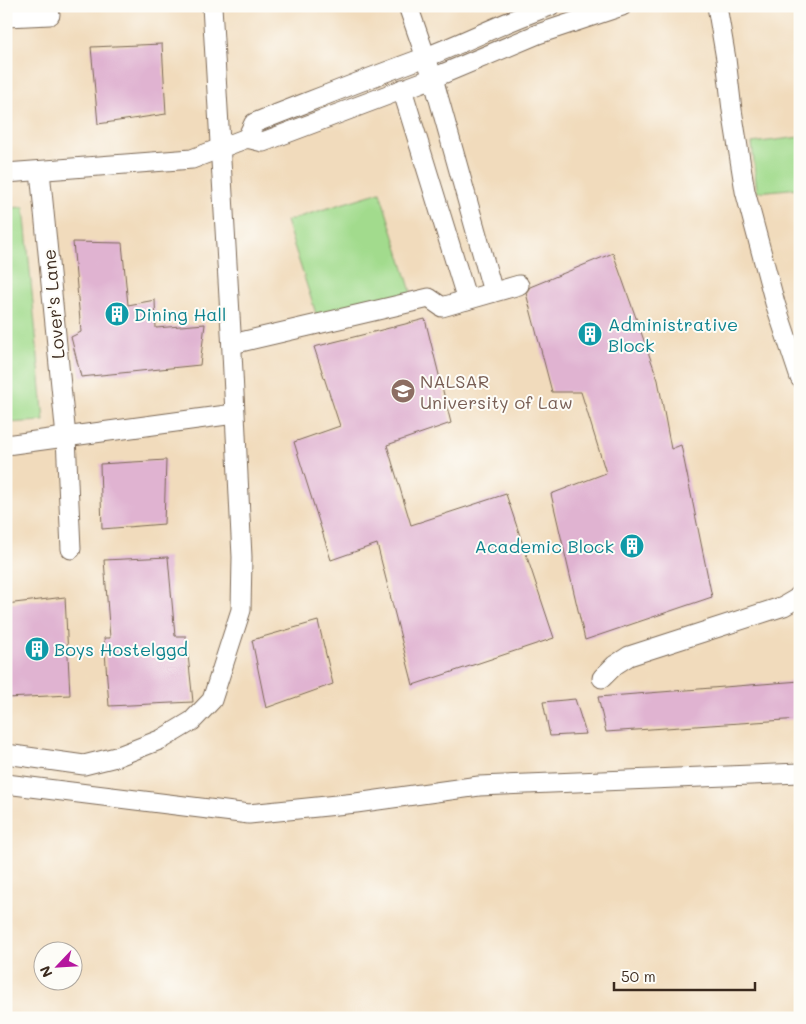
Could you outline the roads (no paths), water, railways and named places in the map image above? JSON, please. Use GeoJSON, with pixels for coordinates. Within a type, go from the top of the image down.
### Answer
{"type":"FeatureCollection","features":[{"type":"Feature","properties":{"kind":"street"},"geometry":{"type":"LineString","coordinates":[[6,754],[84,765],[116,757],[162,739],[192,721],[212,700],[241,610],[242,557],[232,344],[212,6]]}},
{"type":"Feature","properties":{"kind":"street"},"geometry":{"type":"LineString","coordinates":[[408,6],[433,78],[493,292]]}},
{"type":"Feature","properties":{"kind":"street"},"geometry":{"type":"LineString","coordinates":[[247,138],[254,123],[426,57],[550,6]]}},
{"type":"Feature","properties":{"kind":"street"},"geometry":{"type":"LineString","coordinates":[[8,170],[40,171],[192,159],[247,138],[263,142],[433,78],[538,34],[622,6]]}},
{"type":"Feature","properties":{"kind":"street"},"geometry":{"type":"LineString","coordinates":[[717,6],[745,191],[775,303],[800,378]]}},
{"type":"Feature","properties":{"kind":"street"},"geometry":{"type":"LineString","coordinates":[[6,17],[50,15]]}},
{"type":"Feature","properties":{"kind":"street"},"geometry":{"type":"LineString","coordinates":[[402,89],[467,300]]}},
{"type":"Feature","properties":{"kind":"street","name":"Lover's Lane"},"geometry":{"type":"LineString","coordinates":[[40,171],[66,437],[71,549]]}},
{"type":"Feature","properties":{"kind":"street"},"geometry":{"type":"LineString","coordinates":[[232,344],[429,298],[442,307],[519,285]]}},
{"type":"Feature","properties":{"kind":"street"},"geometry":{"type":"LineString","coordinates":[[6,445],[234,414]]}},
{"type":"Feature","properties":{"kind":"street"},"geometry":{"type":"LineString","coordinates":[[602,678],[615,665],[629,656],[784,606],[796,599],[800,594]]}},
{"type":"Feature","properties":{"kind":"street"},"geometry":{"type":"LineString","coordinates":[[6,784],[249,814],[356,804],[479,786],[800,773]]}},
{"type":"Feature","properties":{"kind":"place","name":"Dining Hall"},"geometry":{"type":"Point","coordinates":[117,314]}},
{"type":"Feature","properties":{"kind":"place","name":"Administrative Block"},"geometry":{"type":"Point","coordinates":[590,334]}},
{"type":"Feature","properties":{"kind":"place","name":"NALSAR University of Law"},"geometry":{"type":"Point","coordinates":[403,391]}},
{"type":"Feature","properties":{"kind":"place","name":"Academic Block"},"geometry":{"type":"Point","coordinates":[632,546]}},
{"type":"Feature","properties":{"kind":"place","name":"Boys Hostelggd"},"geometry":{"type":"Point","coordinates":[37,649]}}]}
